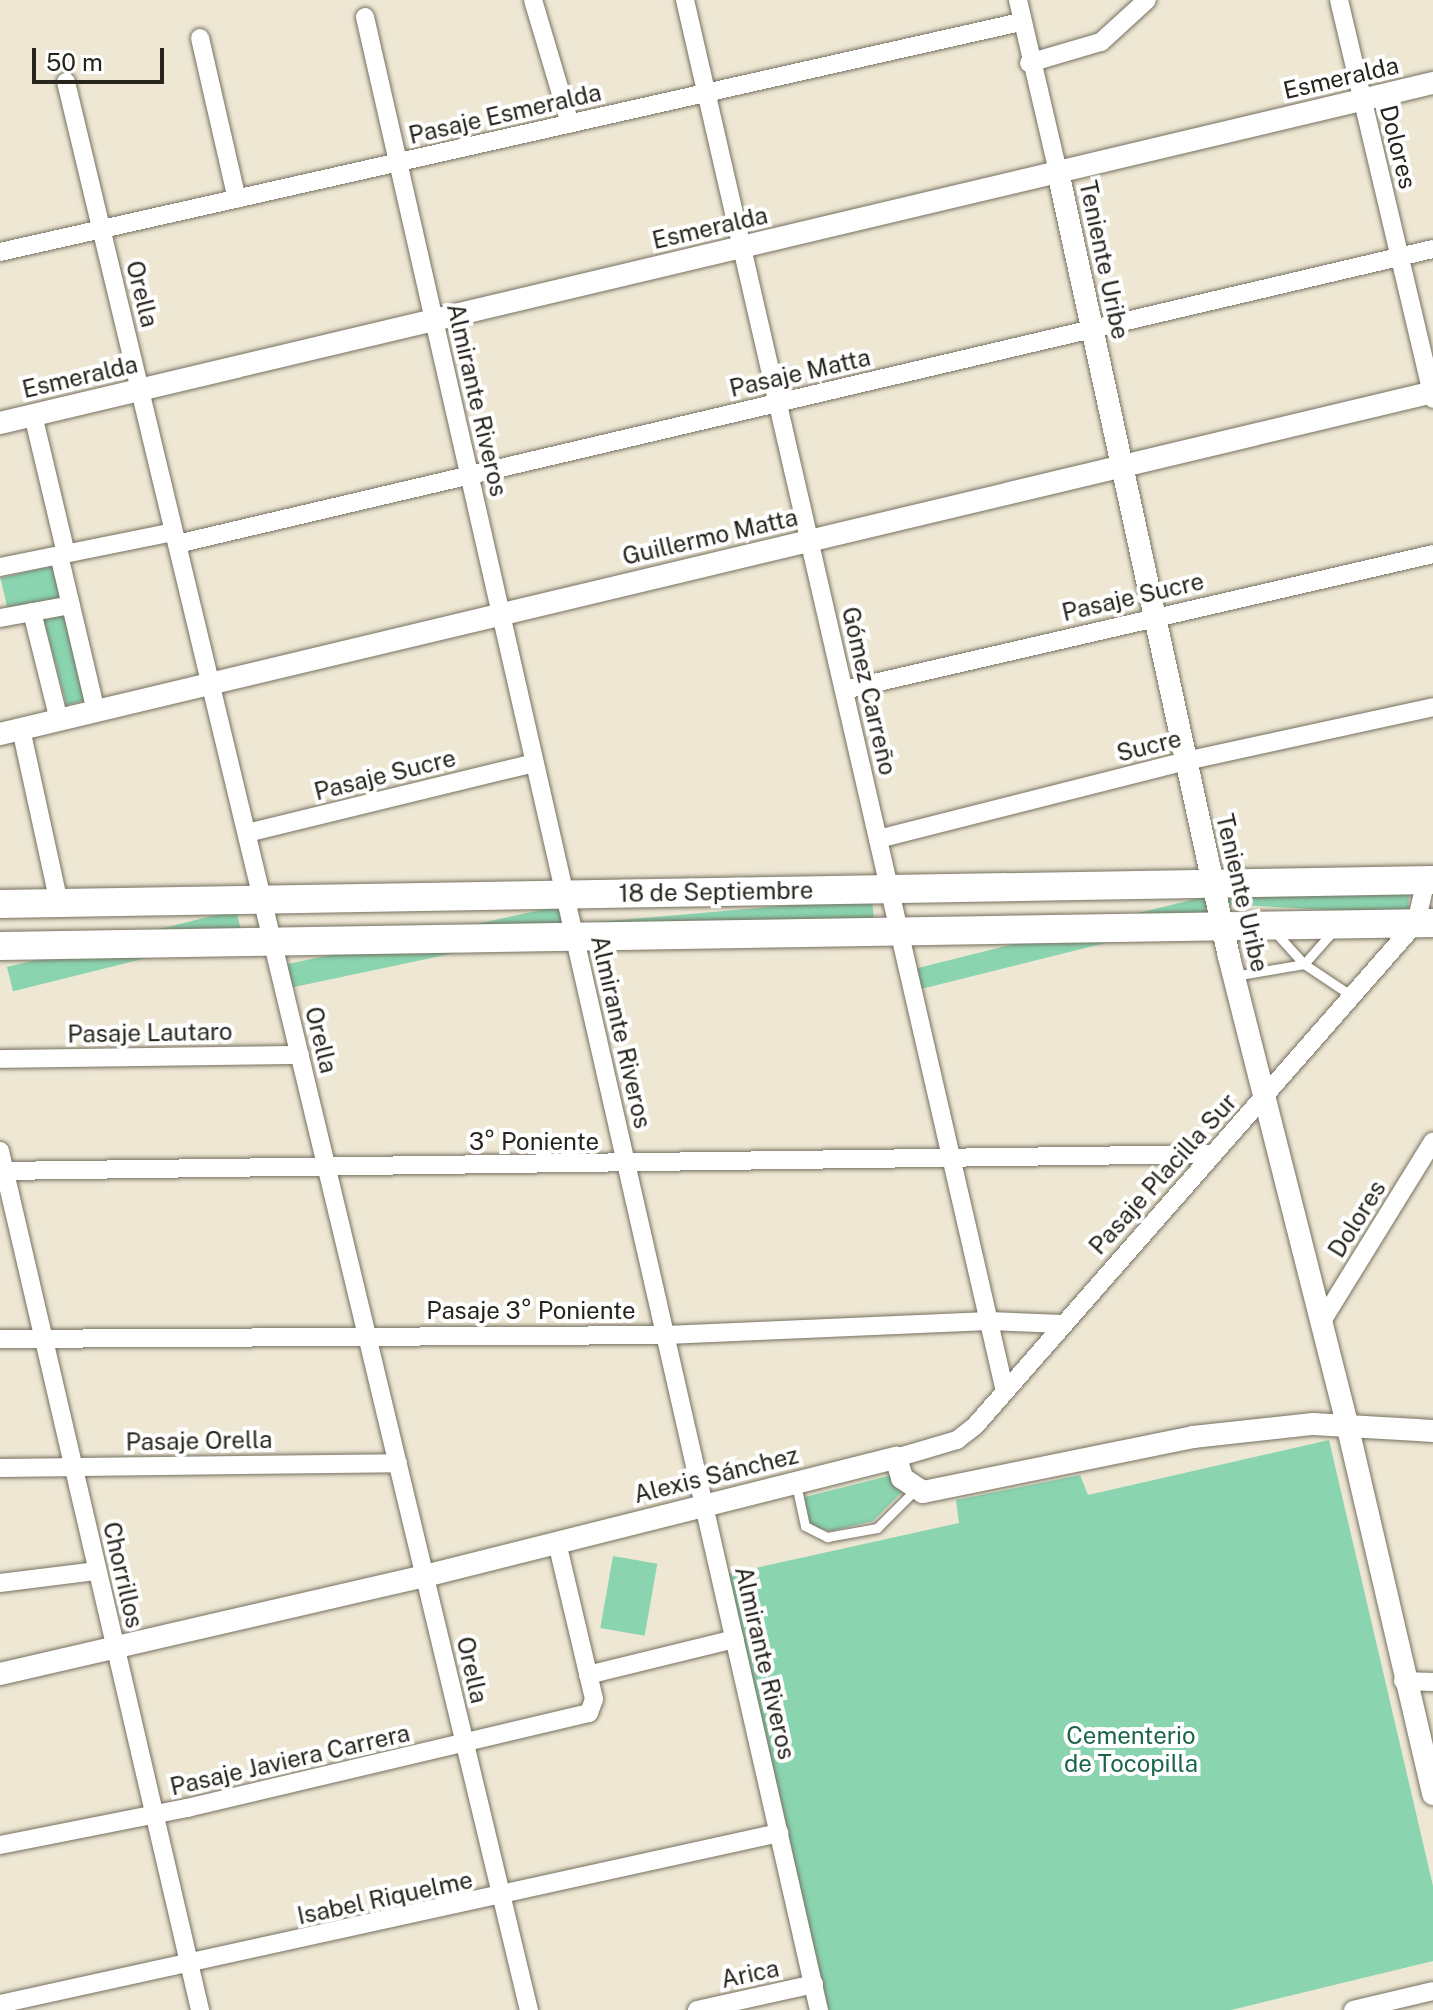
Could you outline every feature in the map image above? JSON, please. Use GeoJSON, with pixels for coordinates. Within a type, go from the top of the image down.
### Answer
{"type":"FeatureCollection","features":[{"type":"Feature","properties":{"kind":"main road","name":"18 de Septiembre"},"geometry":{"type":"LineString","coordinates":[[0,904],[1429,880]]}},
{"type":"Feature","properties":{"kind":"main road","name":"18 de Septiembre"},"geometry":{"type":"LineString","coordinates":[[0,946],[1424,923]]}},
{"type":"Feature","properties":{"kind":"street"},"geometry":{"type":"LineString","coordinates":[[533,0],[570,124]]}},
{"type":"Feature","properties":{"kind":"street","name":"Gómez Carreño"},"geometry":{"type":"LineString","coordinates":[[685,0],[1005,1392]]}},
{"type":"Feature","properties":{"kind":"street","name":"Teniente Uribe"},"geometry":{"type":"LineString","coordinates":[[1018,0],[1029,63],[1058,172],[1233,976],[1262,1100],[1322,1321],[1403,1681],[1433,1794]]}},
{"type":"Feature","properties":{"kind":"street"},"geometry":{"type":"LineString","coordinates":[[1029,63],[1101,42],[1147,0]]}},
{"type":"Feature","properties":{"kind":"street","name":"Dolores"},"geometry":{"type":"LineString","coordinates":[[1339,0],[1432,394]]}},
{"type":"Feature","properties":{"kind":"street","name":"Almirante Riveros"},"geometry":{"type":"LineString","coordinates":[[365,17],[819,2010]]}},
{"type":"Feature","properties":{"kind":"street","name":"Pasaje Esmeralda"},"geometry":{"type":"LineString","coordinates":[[0,252],[1021,22]]}},
{"type":"Feature","properties":{"kind":"street"},"geometry":{"type":"LineString","coordinates":[[200,38],[237,199]]}},
{"type":"Feature","properties":{"kind":"street","name":"Orella"},"geometry":{"type":"LineString","coordinates":[[66,82],[329,1166],[529,2010]]}},
{"type":"Feature","properties":{"kind":"street","name":"Esmeralda"},"geometry":{"type":"LineString","coordinates":[[0,423],[1433,83]]}},
{"type":"Feature","properties":{"kind":"street","name":"Pasaje Matta"},"geometry":{"type":"LineString","coordinates":[[0,567],[62,554],[176,538],[469,475],[1433,249]]}},
{"type":"Feature","properties":{"kind":"street","name":"Guillermo Matta"},"geometry":{"type":"LineString","coordinates":[[10,731],[1432,394]]}},
{"type":"Feature","properties":{"kind":"street"},"geometry":{"type":"LineString","coordinates":[[33,415],[96,711]]}},
{"type":"Feature","properties":{"kind":"street","name":"Pasaje Sucre"},"geometry":{"type":"LineString","coordinates":[[844,690],[1433,554]]}},
{"type":"Feature","properties":{"kind":"street"},"geometry":{"type":"LineString","coordinates":[[0,618],[71,605]]}},
{"type":"Feature","properties":{"kind":"street"},"geometry":{"type":"LineString","coordinates":[[32,612],[59,720]]}},
{"type":"Feature","properties":{"kind":"street","name":"Sucre"},"geometry":{"type":"LineString","coordinates":[[878,839],[1186,761],[1433,707]]}},
{"type":"Feature","properties":{"kind":"street"},"geometry":{"type":"LineString","coordinates":[[10,731],[59,903]]}},
{"type":"Feature","properties":{"kind":"street","name":"Pasaje Sucre"},"geometry":{"type":"LineString","coordinates":[[247,833],[535,763]]}},
{"type":"Feature","properties":{"kind":"street","name":"Pasaje Placilla Sur"},"geometry":{"type":"LineString","coordinates":[[896,1458],[968,1434],[1352,996],[1424,923],[1429,880]]}},
{"type":"Feature","properties":{"kind":"street","name":"Pasaje Lautaro"},"geometry":{"type":"LineString","coordinates":[[0,1059],[300,1055]]}},
{"type":"Feature","properties":{"kind":"street","name":"Dolores"},"geometry":{"type":"LineString","coordinates":[[1322,1321],[1433,1141]]}},
{"type":"Feature","properties":{"kind":"street","name":"Chorrillos"},"geometry":{"type":"LineString","coordinates":[[0,1151],[200,2010]]}},
{"type":"Feature","properties":{"kind":"street","name":"3° Poniente"},"geometry":{"type":"LineString","coordinates":[[3,1171],[627,1166],[1212,1154]]}},
{"type":"Feature","properties":{"kind":"street","name":"Pasaje 3° Poniente"},"geometry":{"type":"LineString","coordinates":[[0,1339],[666,1335],[989,1321],[1062,1324]]}},
{"type":"Feature","properties":{"kind":"street"},"geometry":{"type":"LineString","coordinates":[[896,1458],[902,1478],[915,1490],[933,1491],[1193,1437],[1347,1424],[1433,1431]]}},
{"type":"Feature","properties":{"kind":"street","name":"Alexis Sánchez"},"geometry":{"type":"LineString","coordinates":[[0,1674],[425,1576],[704,1503],[896,1458]]}},
{"type":"Feature","properties":{"kind":"street","name":"Pasaje Orella"},"geometry":{"type":"LineString","coordinates":[[0,1468],[398,1463]]}},
{"type":"Feature","properties":{"kind":"street"},"geometry":{"type":"LineString","coordinates":[[557,1542],[588,1675],[735,1639]]}},
{"type":"Feature","properties":{"kind":"street"},"geometry":{"type":"LineString","coordinates":[[0,1583],[97,1571]]}},
{"type":"Feature","properties":{"kind":"street","name":"Pasaje Javiera Carrera"},"geometry":{"type":"LineString","coordinates":[[0,1845],[154,1815],[589,1713],[594,1699],[588,1675]]}},
{"type":"Feature","properties":{"kind":"street"},"geometry":{"type":"LineString","coordinates":[[1403,1681],[1433,1682]]}},
{"type":"Feature","properties":{"kind":"street","name":"Isabel Riquelme"},"geometry":{"type":"LineString","coordinates":[[0,2004],[189,1966],[779,1833]]}},
{"type":"Feature","properties":{"kind":"street","name":"Arica"},"geometry":{"type":"LineString","coordinates":[[697,2010],[814,1984]]}},
{"type":"Feature","properties":{"kind":"street"},"geometry":{"type":"LineString","coordinates":[[1353,2010],[1433,1991]]}},
{"type":"Feature","properties":{"kind":"lane"},"geometry":{"type":"LineString","coordinates":[[1233,976],[1304,964],[1339,924]]}},
{"type":"Feature","properties":{"kind":"lane"},"geometry":{"type":"LineString","coordinates":[[1270,926],[1304,964],[1352,996]]}},
{"type":"Feature","properties":{"kind":"lane"},"geometry":{"type":"LineString","coordinates":[[796,1481],[805,1526],[827,1537],[877,1528],[915,1490]]}},
{"type":"Feature","properties":{"kind":"green space"},"geometry":{"type":"Polygon","coordinates":[[[57,565],[65,599],[8,612],[0,578],[57,565]]]}},
{"type":"Feature","properties":{"kind":"green space"},"geometry":{"type":"Polygon","coordinates":[[[67,614],[90,699],[67,705],[44,620],[67,614]]]}},
{"type":"Feature","properties":{"kind":"green space"},"geometry":{"type":"Polygon","coordinates":[[[1229,883],[1409,892],[1408,914],[1228,905],[1229,883]]]}},
{"type":"Feature","properties":{"kind":"green space"},"geometry":{"type":"Polygon","coordinates":[[[1207,896],[1212,916],[920,989],[915,969],[1207,896]]]}},
{"type":"Feature","properties":{"kind":"green space"},"geometry":{"type":"Polygon","coordinates":[[[872,898],[874,922],[585,947],[583,923],[872,898]]]}},
{"type":"Feature","properties":{"kind":"green space"},"geometry":{"type":"Polygon","coordinates":[[[565,905],[570,928],[288,988],[283,965],[565,905]]]}},
{"type":"Feature","properties":{"kind":"green space"},"geometry":{"type":"Polygon","coordinates":[[[236,910],[242,934],[13,991],[7,967],[236,910]]]}},
{"type":"Feature","properties":{"kind":"green space","name":"Cementerio de Tocopilla"},"geometry":{"type":"Polygon","coordinates":[[[1329,1440],[1433,1886],[1433,1961],[1231,2010],[829,2010],[724,1575],[959,1523],[956,1500],[1080,1475],[1088,1495],[1329,1440]]]}},
{"type":"Feature","properties":{"kind":"green space"},"geometry":{"type":"Polygon","coordinates":[[[900,1473],[906,1488],[873,1521],[831,1531],[807,1525],[801,1498],[900,1473]]]}},
{"type":"Feature","properties":{"kind":"green space"},"geometry":{"type":"Polygon","coordinates":[[[613,1556],[657,1564],[645,1636],[600,1628],[613,1556]]]}}]}
